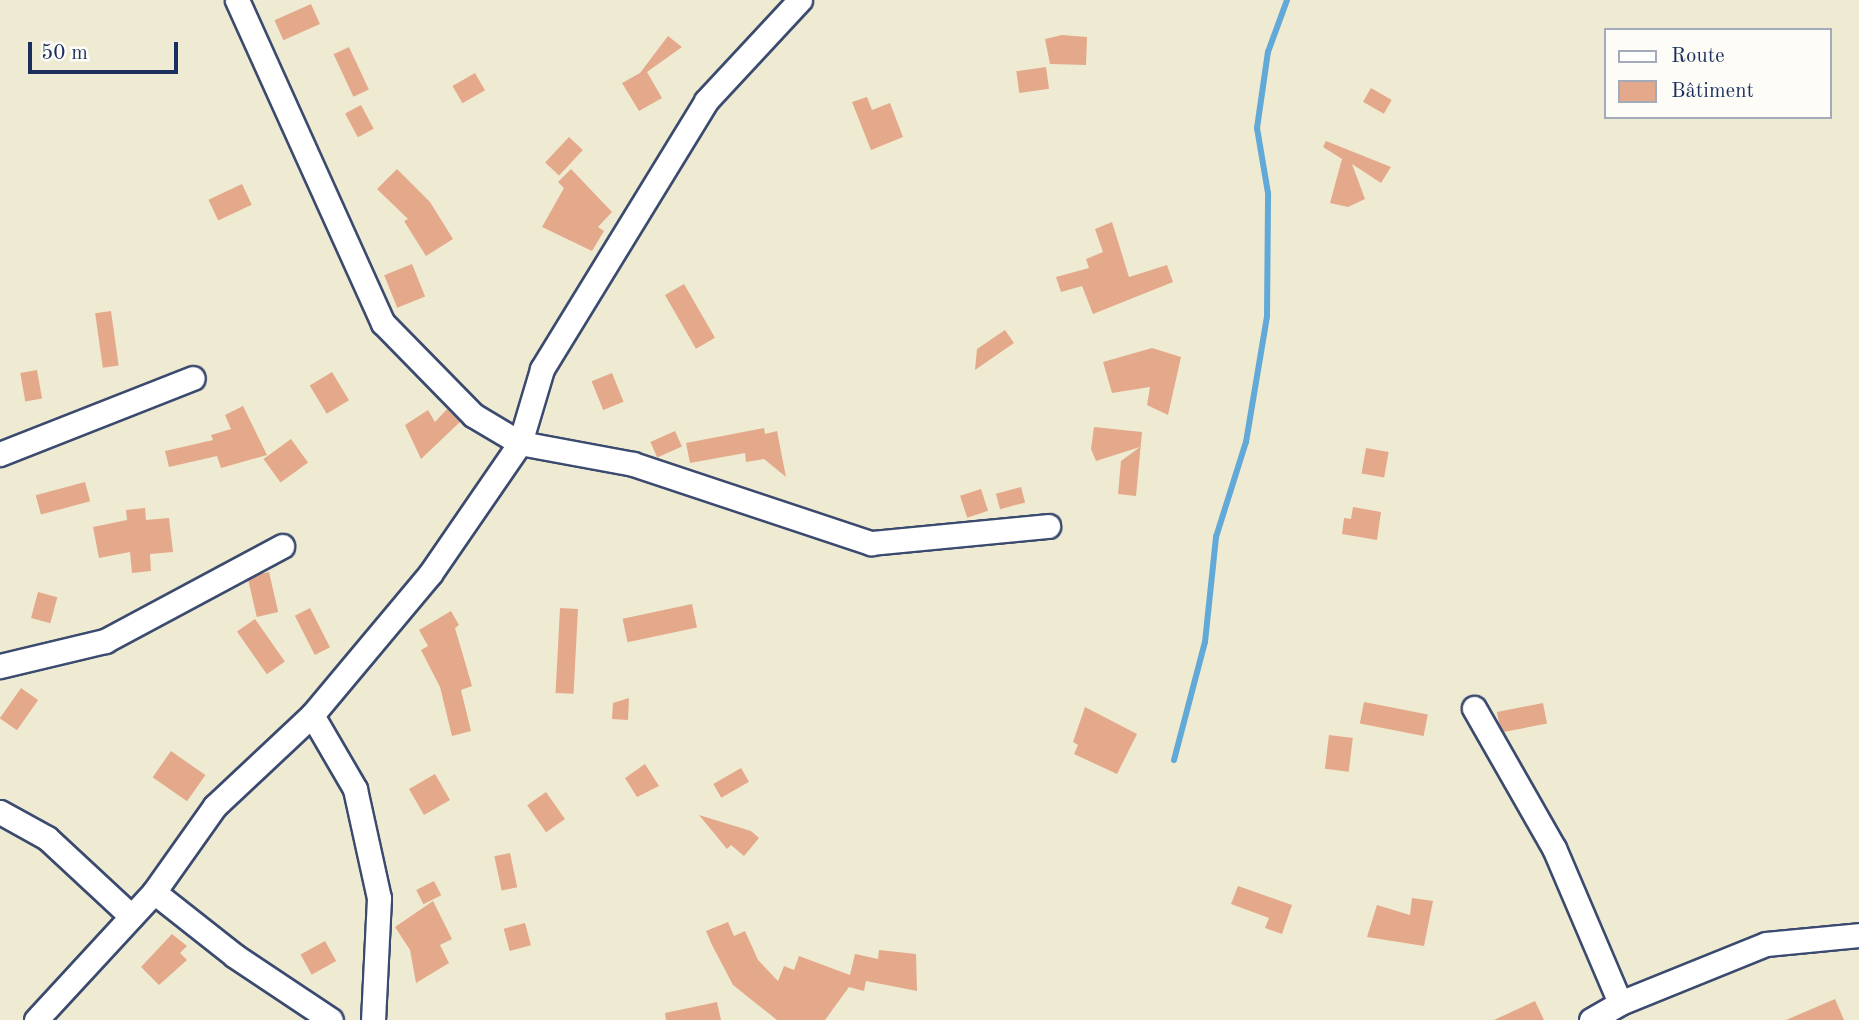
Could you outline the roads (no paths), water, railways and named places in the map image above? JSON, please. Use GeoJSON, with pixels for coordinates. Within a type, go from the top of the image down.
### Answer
{"type":"FeatureCollection","features":[{"type":"Feature","properties":{"kind":"street"},"geometry":{"type":"LineString","coordinates":[[237,0],[383,323],[473,415],[520,443],[632,464],[871,542],[1048,526]]}},
{"type":"Feature","properties":{"kind":"street"},"geometry":{"type":"LineString","coordinates":[[36,1020],[154,892],[215,806],[312,715],[430,574],[520,443],[542,369],[706,101],[800,0]]}},
{"type":"Feature","properties":{"kind":"street"},"geometry":{"type":"LineString","coordinates":[[0,454],[192,378]]}},
{"type":"Feature","properties":{"kind":"street"},"geometry":{"type":"LineString","coordinates":[[0,666],[105,641],[282,546]]}},
{"type":"Feature","properties":{"kind":"street"},"geometry":{"type":"LineString","coordinates":[[1474,708],[1554,848],[1620,1003]]}},
{"type":"Feature","properties":{"kind":"street"},"geometry":{"type":"LineString","coordinates":[[312,715],[355,789],[379,898],[373,1020]]}},
{"type":"Feature","properties":{"kind":"street"},"geometry":{"type":"LineString","coordinates":[[0,811],[47,838],[131,916]]}},
{"type":"Feature","properties":{"kind":"street"},"geometry":{"type":"LineString","coordinates":[[154,892],[234,956],[331,1020]]}},
{"type":"Feature","properties":{"kind":"street"},"geometry":{"type":"LineString","coordinates":[[1591,1020],[1620,1003],[1766,944],[1859,934]]}},
{"type":"Feature","properties":{"kind":"waterway"},"geometry":{"type":"LineString","coordinates":[[1174,760],[1205,642],[1216,537],[1246,442],[1267,316],[1268,193],[1257,128],[1268,52],[1287,0]]}}]}
